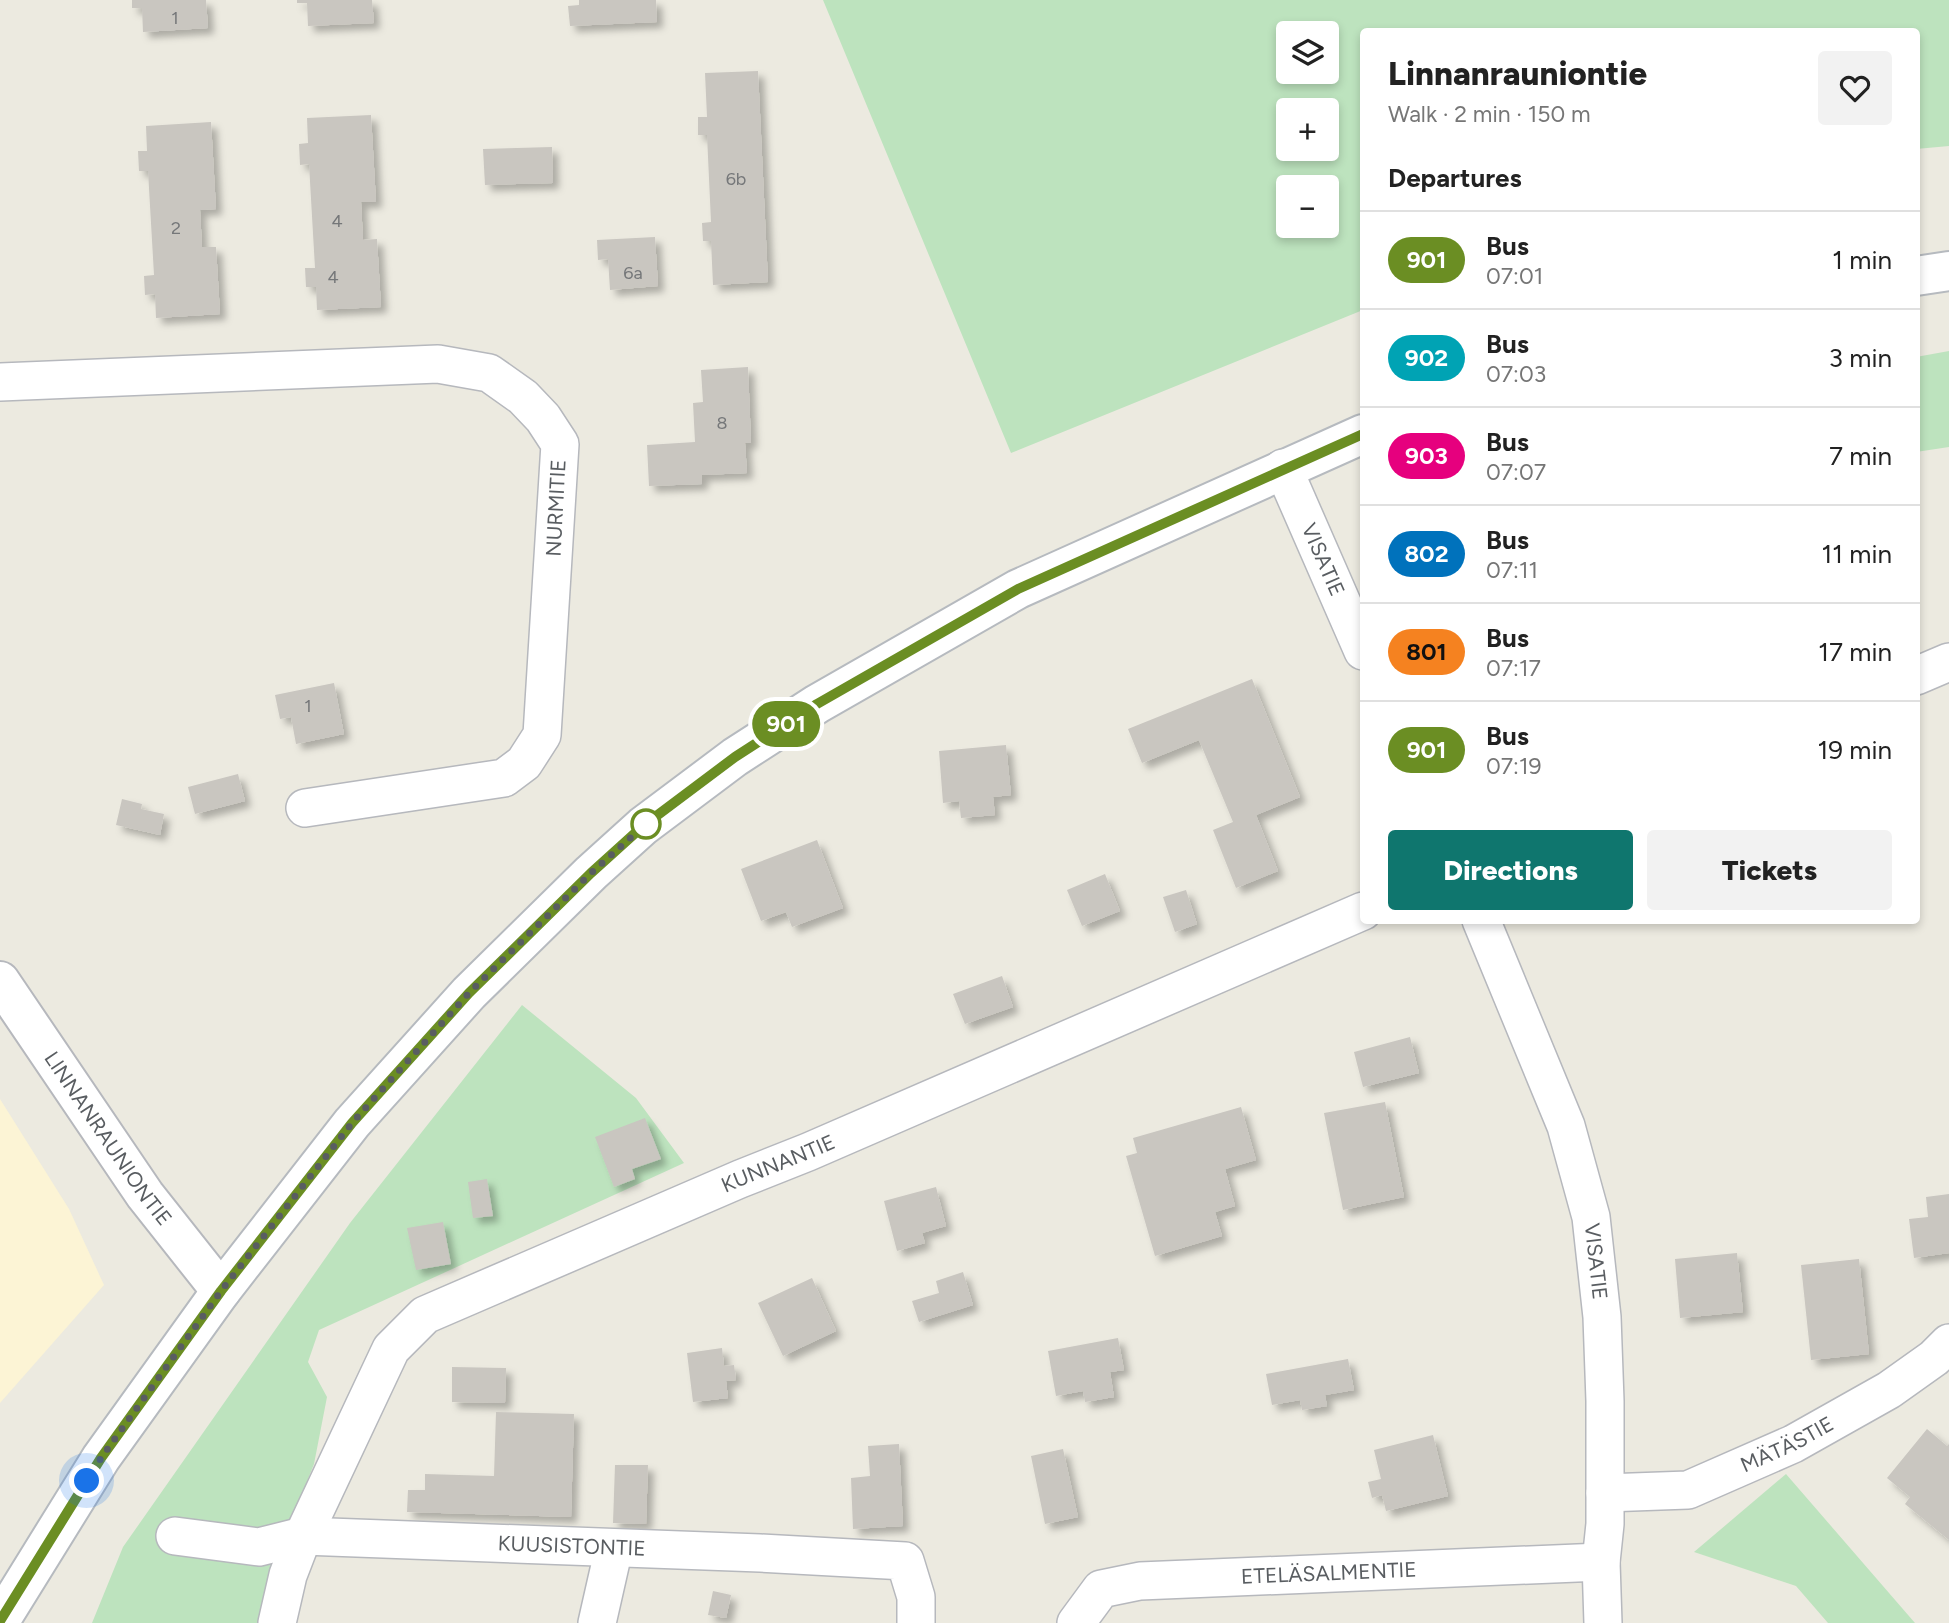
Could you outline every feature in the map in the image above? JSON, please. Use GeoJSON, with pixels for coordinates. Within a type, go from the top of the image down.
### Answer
{"type":"FeatureCollection","features":[{"type":"Feature","properties":{"kind":"main road"},"geometry":{"type":"LineString","coordinates":[[1920,275],[1949,271]]}},
{"type":"Feature","properties":{"kind":"main road"},"geometry":{"type":"LineString","coordinates":[[0,1621],[101,1458],[221,1291],[352,1123],[469,993],[643,826],[735,757],[817,704],[1018,589],[1360,435]]}},
{"type":"Feature","properties":{"kind":"main road","name":"LINNANRAUNIONTIE"},"geometry":{"type":"LineString","coordinates":[[0,981],[145,1195],[221,1291]]}},
{"type":"Feature","properties":{"kind":"street","name":"NURMITIE"},"geometry":{"type":"LineString","coordinates":[[0,382],[438,364],[489,373],[523,397],[543,418],[560,444],[542,734],[524,763],[504,778],[305,808]]}},
{"type":"Feature","properties":{"kind":"street","name":"VISATIE"},"geometry":{"type":"LineString","coordinates":[[1283,468],[1360,643]]}},
{"type":"Feature","properties":{"kind":"street"},"geometry":{"type":"LineString","coordinates":[[1920,674],[1949,662]]}},
{"type":"Feature","properties":{"kind":"street","name":"KUNNANTIE"},"geometry":{"type":"LineString","coordinates":[[277,1623],[288,1574],[303,1536],[391,1349],[425,1315],[846,1136],[1360,912]]}},
{"type":"Feature","properties":{"kind":"street","name":"VISATIE"},"geometry":{"type":"LineString","coordinates":[[1482,924],[1566,1126],[1591,1217],[1602,1317],[1605,1401],[1605,1524],[1601,1562],[1603,1623]]}},
{"type":"Feature","properties":{"kind":"street","name":"MÄTÄSTIE"},"geometry":{"type":"LineString","coordinates":[[1605,1493],[1688,1490],[1793,1444],[1889,1390],[1934,1358],[1949,1343]]}},
{"type":"Feature","properties":{"kind":"street","name":"KUUSISTONTIE"},"geometry":{"type":"LineString","coordinates":[[175,1536],[259,1547],[303,1536],[905,1561],[916,1597],[916,1623]]}},
{"type":"Feature","properties":{"kind":"street"},"geometry":{"type":"LineString","coordinates":[[597,1623],[614,1548]]}},
{"type":"Feature","properties":{"kind":"street","name":"ETELÄSALMENTIE"},"geometry":{"type":"LineString","coordinates":[[1076,1623],[1101,1589],[1140,1581],[1601,1562]]}},
{"type":"Feature","properties":{"kind":"shaded area"},"geometry":{"type":"Polygon","coordinates":[[[0,1099],[69,1209],[104,1285],[0,1403],[0,1099]]]}},
{"type":"Feature","properties":{"kind":"green space"},"geometry":{"type":"Polygon","coordinates":[[[823,0],[1949,0],[1949,146],[1920,149],[1920,28],[1360,28],[1360,311],[1011,453],[823,0]]]}},
{"type":"Feature","properties":{"kind":"green space"},"geometry":{"type":"Polygon","coordinates":[[[1949,351],[1949,447],[1920,451],[1920,356],[1949,351]]]}},
{"type":"Feature","properties":{"kind":"green space"},"geometry":{"type":"Polygon","coordinates":[[[522,1005],[636,1098],[684,1163],[319,1330],[308,1362],[327,1397],[314,1464],[268,1580],[260,1623],[92,1623],[123,1547],[350,1223],[522,1005]]]}},
{"type":"Feature","properties":{"kind":"green space"},"geometry":{"type":"Polygon","coordinates":[[[1786,1474],[1915,1623],[1828,1623],[1796,1586],[1694,1552],[1786,1474]]]}},
{"type":"Feature","properties":{"kind":"building"},"geometry":{"type":"Polygon","coordinates":[[[132,0],[206,0],[208,28],[143,32],[142,8],[132,8],[132,0]]]}},
{"type":"Feature","properties":{"kind":"building"},"geometry":{"type":"Polygon","coordinates":[[[297,0],[372,0],[374,23],[308,26],[307,3],[297,3],[297,0]]]}},
{"type":"Feature","properties":{"kind":"building"},"geometry":{"type":"Polygon","coordinates":[[[579,0],[656,0],[657,22],[570,26],[568,6],[579,5],[579,0]]]}},
{"type":"Feature","properties":{"kind":"building"},"geometry":{"type":"Polygon","coordinates":[[[758,71],[768,282],[713,285],[711,241],[703,241],[702,223],[711,222],[707,135],[698,135],[698,117],[707,117],[705,73],[758,71]]]}},
{"type":"Feature","properties":{"kind":"building"},"geometry":{"type":"Polygon","coordinates":[[[371,115],[376,202],[361,202],[363,240],[377,239],[381,307],[317,310],[316,287],[306,287],[305,268],[315,268],[309,164],[300,165],[299,144],[308,143],[307,118],[371,115]]]}},
{"type":"Feature","properties":{"kind":"building"},"geometry":{"type":"Polygon","coordinates":[[[211,122],[216,209],[200,210],[202,247],[216,247],[220,314],[156,318],[155,294],[145,295],[144,276],[154,275],[148,171],[139,171],[138,151],[147,151],[146,126],[211,122]]]}},
{"type":"Feature","properties":{"kind":"building"},"geometry":{"type":"Polygon","coordinates":[[[552,147],[553,183],[485,185],[483,149],[552,147]]]}},
{"type":"Feature","properties":{"kind":"building"},"geometry":{"type":"Polygon","coordinates":[[[655,237],[658,286],[610,290],[608,259],[598,260],[597,240],[655,237]]]}},
{"type":"Feature","properties":{"kind":"building"},"geometry":{"type":"Polygon","coordinates":[[[748,367],[751,443],[745,443],[747,473],[702,475],[702,484],[649,486],[647,445],[695,442],[693,403],[703,402],[701,370],[748,367]]]}},
{"type":"Feature","properties":{"kind":"building"},"geometry":{"type":"Polygon","coordinates":[[[1252,679],[1300,797],[1256,815],[1278,871],[1236,888],[1213,830],[1233,822],[1199,740],[1142,763],[1128,729],[1252,679]]]}},
{"type":"Feature","properties":{"kind":"building"},"geometry":{"type":"Polygon","coordinates":[[[334,683],[344,734],[296,744],[291,717],[280,719],[275,695],[334,683]]]}},
{"type":"Feature","properties":{"kind":"building"},"geometry":{"type":"Polygon","coordinates":[[[1006,745],[1011,795],[993,797],[995,815],[961,818],[959,801],[943,803],[939,751],[1006,745]]]}},
{"type":"Feature","properties":{"kind":"building"},"geometry":{"type":"Polygon","coordinates":[[[238,774],[245,801],[195,814],[188,787],[238,774]]]}},
{"type":"Feature","properties":{"kind":"building"},"geometry":{"type":"Polygon","coordinates":[[[122,799],[142,804],[141,809],[164,814],[160,835],[116,825],[122,799]]]}},
{"type":"Feature","properties":{"kind":"building"},"geometry":{"type":"Polygon","coordinates":[[[817,840],[843,908],[792,927],[786,912],[761,921],[741,869],[817,840]]]}},
{"type":"Feature","properties":{"kind":"building"},"geometry":{"type":"Polygon","coordinates":[[[1105,874],[1120,911],[1082,926],[1067,890],[1105,874]]]}},
{"type":"Feature","properties":{"kind":"building"},"geometry":{"type":"Polygon","coordinates":[[[1186,890],[1197,924],[1175,932],[1163,897],[1186,890]]]}},
{"type":"Feature","properties":{"kind":"building"},"geometry":{"type":"Polygon","coordinates":[[[1002,976],[1013,1007],[965,1024],[953,994],[1002,976]]]}},
{"type":"Feature","properties":{"kind":"building"},"geometry":{"type":"Polygon","coordinates":[[[1410,1037],[1419,1073],[1363,1087],[1354,1052],[1410,1037]]]}},
{"type":"Feature","properties":{"kind":"building"},"geometry":{"type":"Polygon","coordinates":[[[1385,1102],[1404,1197],[1343,1210],[1324,1113],[1385,1102]]]}},
{"type":"Feature","properties":{"kind":"building"},"geometry":{"type":"Polygon","coordinates":[[[1241,1107],[1256,1160],[1225,1169],[1235,1206],[1215,1212],[1222,1236],[1155,1256],[1126,1156],[1137,1153],[1133,1138],[1241,1107]]]}},
{"type":"Feature","properties":{"kind":"building"},"geometry":{"type":"Polygon","coordinates":[[[645,1118],[661,1159],[632,1169],[635,1179],[614,1187],[595,1137],[645,1118]]]}},
{"type":"Feature","properties":{"kind":"building"},"geometry":{"type":"Polygon","coordinates":[[[487,1179],[493,1216],[473,1218],[468,1182],[487,1179]]]}},
{"type":"Feature","properties":{"kind":"building"},"geometry":{"type":"Polygon","coordinates":[[[936,1187],[946,1226],[922,1233],[925,1243],[897,1251],[884,1201],[936,1187]]]}},
{"type":"Feature","properties":{"kind":"building"},"geometry":{"type":"Polygon","coordinates":[[[1949,1194],[1949,1253],[1914,1258],[1909,1219],[1928,1217],[1926,1197],[1949,1194]]]}},
{"type":"Feature","properties":{"kind":"building"},"geometry":{"type":"Polygon","coordinates":[[[443,1222],[451,1264],[416,1270],[407,1228],[443,1222]]]}},
{"type":"Feature","properties":{"kind":"building"},"geometry":{"type":"Polygon","coordinates":[[[1737,1253],[1743,1312],[1680,1318],[1675,1259],[1737,1253]]]}},
{"type":"Feature","properties":{"kind":"building"},"geometry":{"type":"Polygon","coordinates":[[[1859,1259],[1869,1354],[1811,1360],[1801,1265],[1859,1259]]]}},
{"type":"Feature","properties":{"kind":"building"},"geometry":{"type":"Polygon","coordinates":[[[963,1272],[973,1305],[919,1322],[912,1301],[939,1293],[936,1281],[963,1272]]]}},
{"type":"Feature","properties":{"kind":"building"},"geometry":{"type":"Polygon","coordinates":[[[812,1278],[836,1331],[783,1356],[758,1303],[812,1278]]]}},
{"type":"Feature","properties":{"kind":"building"},"geometry":{"type":"Polygon","coordinates":[[[1118,1338],[1124,1370],[1110,1372],[1114,1397],[1085,1402],[1083,1391],[1056,1396],[1048,1351],[1118,1338]]]}},
{"type":"Feature","properties":{"kind":"building"},"geometry":{"type":"Polygon","coordinates":[[[722,1348],[724,1366],[734,1365],[736,1380],[726,1381],[728,1398],[693,1402],[687,1353],[722,1348]]]}},
{"type":"Feature","properties":{"kind":"building"},"geometry":{"type":"Polygon","coordinates":[[[1348,1359],[1354,1390],[1325,1395],[1327,1406],[1302,1410],[1300,1400],[1272,1405],[1266,1374],[1348,1359]]]}},
{"type":"Feature","properties":{"kind":"building"},"geometry":{"type":"Polygon","coordinates":[[[452,1367],[506,1368],[505,1403],[452,1402],[452,1367]]]}},
{"type":"Feature","properties":{"kind":"building"},"geometry":{"type":"Polygon","coordinates":[[[496,1412],[574,1414],[571,1517],[407,1512],[408,1490],[425,1490],[425,1474],[494,1476],[496,1412]]]}},
{"type":"Feature","properties":{"kind":"building"},"geometry":{"type":"Polygon","coordinates":[[[1927,1429],[1947,1446],[1949,1444],[1949,1540],[1905,1504],[1910,1497],[1887,1478],[1927,1429]]]}},
{"type":"Feature","properties":{"kind":"building"},"geometry":{"type":"Polygon","coordinates":[[[1433,1435],[1448,1496],[1386,1511],[1382,1495],[1372,1498],[1368,1482],[1381,1479],[1374,1450],[1433,1435]]]}},
{"type":"Feature","properties":{"kind":"building"},"geometry":{"type":"Polygon","coordinates":[[[899,1444],[903,1526],[853,1529],[851,1478],[870,1476],[868,1446],[899,1444]]]}},
{"type":"Feature","properties":{"kind":"building"},"geometry":{"type":"Polygon","coordinates":[[[1063,1449],[1078,1517],[1045,1524],[1031,1456],[1063,1449]]]}},
{"type":"Feature","properties":{"kind":"building"},"geometry":{"type":"Polygon","coordinates":[[[615,1465],[648,1465],[646,1524],[613,1523],[615,1465]]]}},
{"type":"Feature","properties":{"kind":"building"},"geometry":{"type":"Polygon","coordinates":[[[713,1591],[731,1595],[726,1618],[708,1615],[713,1591]]]}},
{"type":"Feature","properties":{"kind":"bus line","name":"901"},"geometry":{"type":"LineString","coordinates":[[0,1621],[101,1458],[221,1291],[352,1123],[469,993],[643,826],[735,757],[817,704],[1018,589],[1360,435]]}},
{"type":"Feature","properties":{"kind":"route"},"geometry":{"type":"LineString","coordinates":[[87,1481],[221,1291],[352,1123],[469,993],[591,873],[646,824]]}}]}
